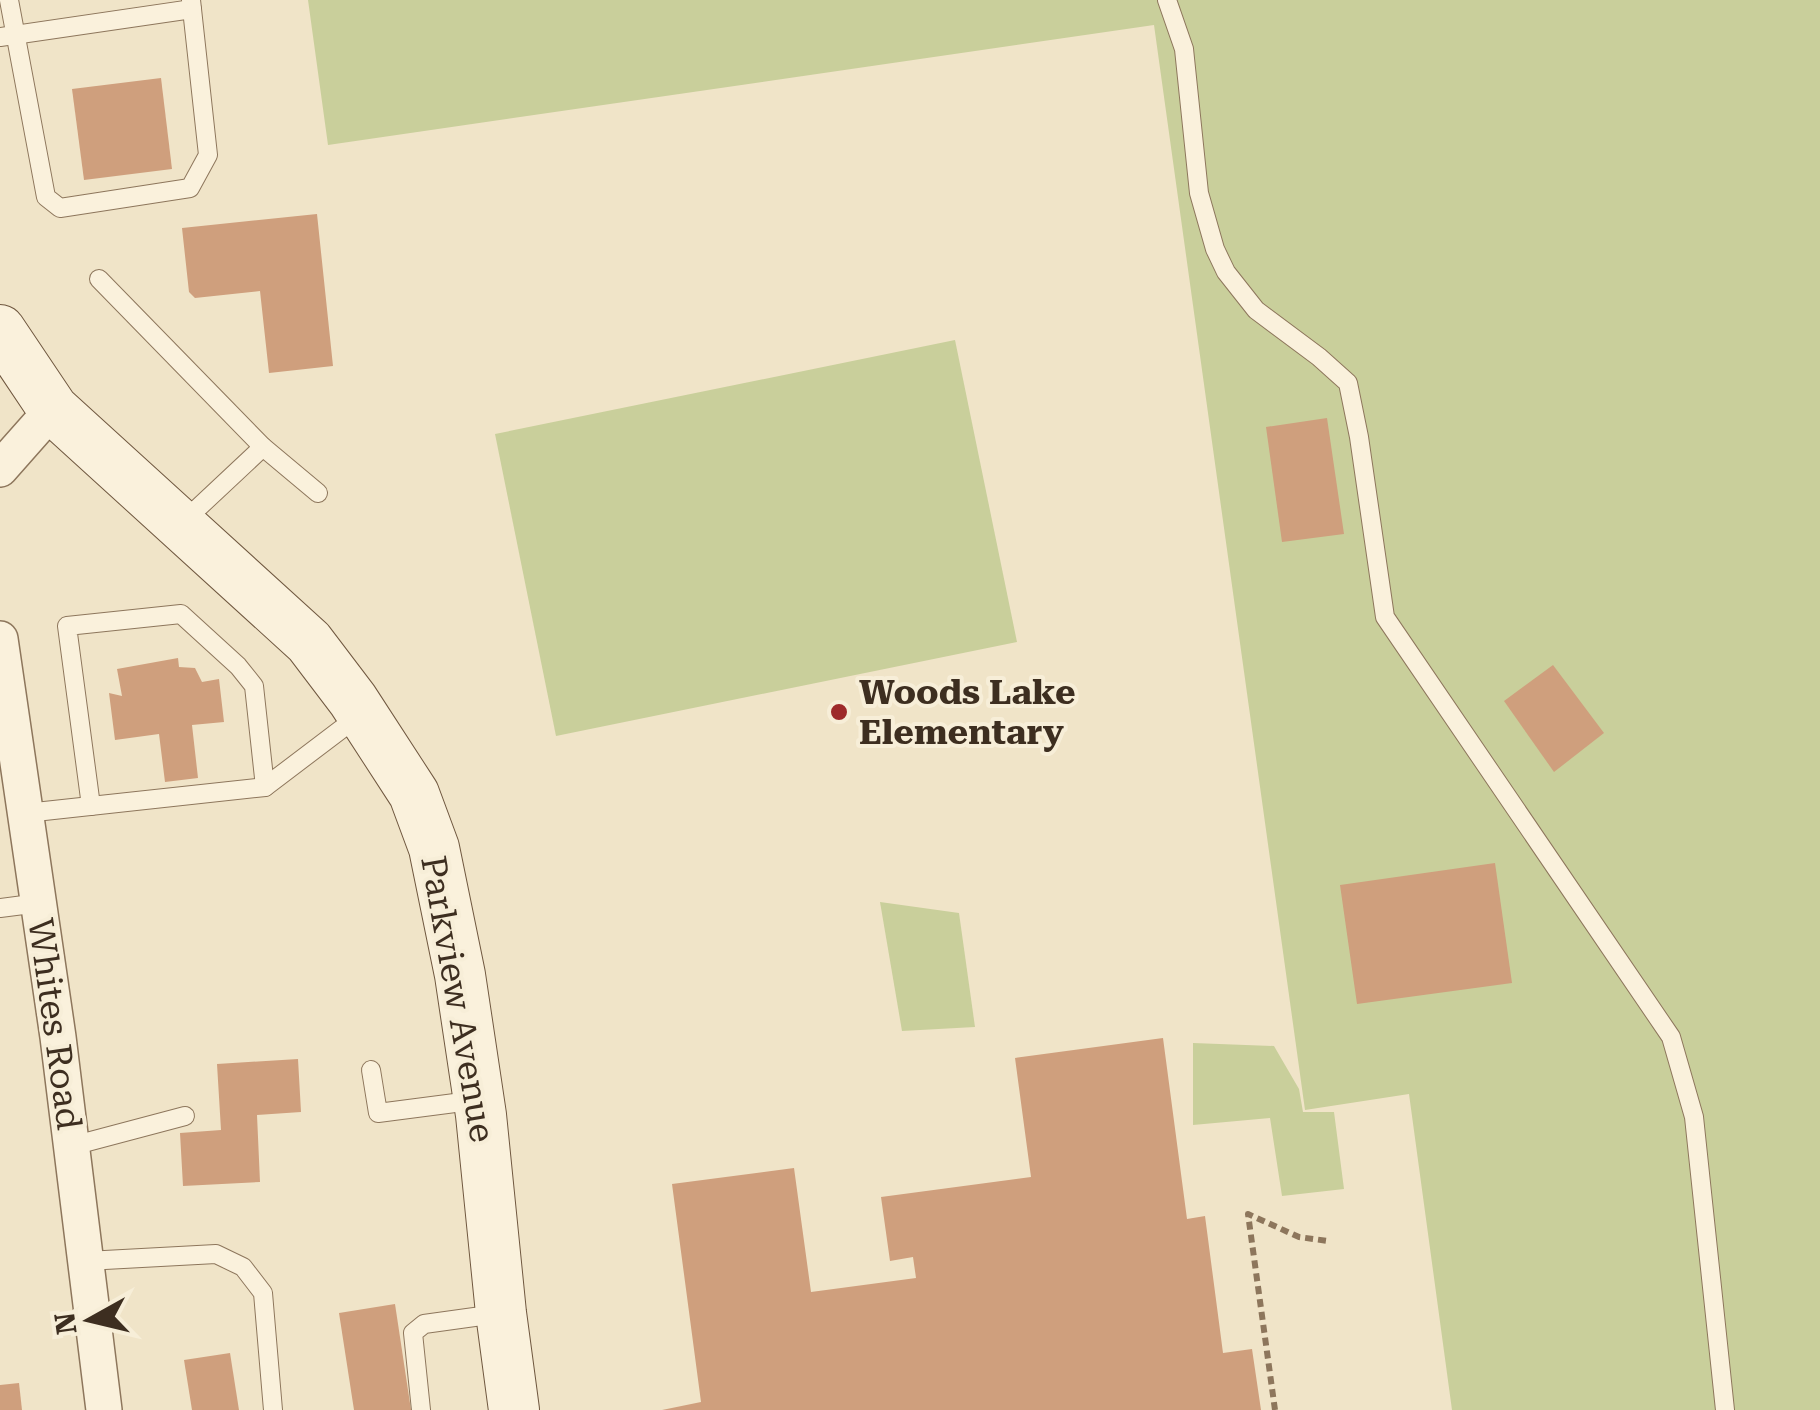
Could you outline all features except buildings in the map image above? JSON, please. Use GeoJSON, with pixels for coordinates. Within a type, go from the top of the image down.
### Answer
{"type":"FeatureCollection","features":[{"type":"Feature","properties":{"kind":"street","name":"Parkview Avenue"},"geometry":{"type":"LineString","coordinates":[[0,330],[53,409],[308,642],[362,714],[414,794],[434,848],[447,900],[478,1100],[514,1410]]}},
{"type":"Feature","properties":{"kind":"street"},"geometry":{"type":"LineString","coordinates":[[0,469],[53,409]]}},
{"type":"Feature","properties":{"kind":"street","name":"Whites Road"},"geometry":{"type":"LineString","coordinates":[[1,651],[40,902],[104,1410]]}},
{"type":"Feature","properties":{"kind":"lane"},"geometry":{"type":"LineString","coordinates":[[7,36],[192,4],[208,155],[190,188],[60,208],[46,196],[7,36],[9,0]]}},
{"type":"Feature","properties":{"kind":"lane"},"geometry":{"type":"LineString","coordinates":[[1167,0],[1184,50],[1199,193],[1215,250],[1226,272],[1256,310],[1319,356],[1348,383],[1385,617],[1671,1036],[1694,1117],[1725,1410]]}},
{"type":"Feature","properties":{"kind":"lane"},"geometry":{"type":"LineString","coordinates":[[100,280],[263,447],[318,493]]}},
{"type":"Feature","properties":{"kind":"lane"},"geometry":{"type":"LineString","coordinates":[[180,525],[263,447]]}},
{"type":"Feature","properties":{"kind":"lane"},"geometry":{"type":"LineString","coordinates":[[91,806],[67,626],[181,614],[238,666],[254,686],[265,787]]}},
{"type":"Feature","properties":{"kind":"lane"},"geometry":{"type":"LineString","coordinates":[[26,813],[265,787],[362,714]]}},
{"type":"Feature","properties":{"kind":"lane"},"geometry":{"type":"LineString","coordinates":[[0,908],[40,902]]}},
{"type":"Feature","properties":{"kind":"lane"},"geometry":{"type":"LineString","coordinates":[[371,1070],[378,1113],[478,1100]]}},
{"type":"Feature","properties":{"kind":"lane"},"geometry":{"type":"LineString","coordinates":[[72,1146],[185,1116]]}},
{"type":"Feature","properties":{"kind":"lane"},"geometry":{"type":"LineString","coordinates":[[86,1261],[216,1254],[244,1267],[263,1293],[274,1410]]}},
{"type":"Feature","properties":{"kind":"lane"},"geometry":{"type":"LineString","coordinates":[[421,1410],[413,1333],[424,1324],[501,1313]]}},
{"type":"Feature","properties":{"kind":"path"},"geometry":{"type":"LineString","coordinates":[[1275,1410],[1248,1214],[1299,1237],[1328,1241]]}},
{"type":"Feature","properties":{"kind":"green space"},"geometry":{"type":"Polygon","coordinates":[[[308,0],[1820,0],[1820,1410],[1452,1410],[1409,1094],[1305,1110],[1154,25],[328,145],[308,0]]]}},
{"type":"Feature","properties":{"kind":"green space"},"geometry":{"type":"Polygon","coordinates":[[[955,340],[1017,642],[556,736],[495,434],[955,340]]]}},
{"type":"Feature","properties":{"kind":"green space"},"geometry":{"type":"Polygon","coordinates":[[[880,902],[959,913],[975,1027],[902,1031],[880,902]]]}},
{"type":"Feature","properties":{"kind":"green space"},"geometry":{"type":"Polygon","coordinates":[[[1193,1043],[1274,1046],[1299,1089],[1303,1112],[1334,1112],[1344,1189],[1282,1196],[1270,1118],[1193,1125],[1193,1043]]]}},
{"type":"Feature","properties":{"kind":"place","name":"Woods Lake Elementary"},"geometry":{"type":"Point","coordinates":[839,712]}}]}
